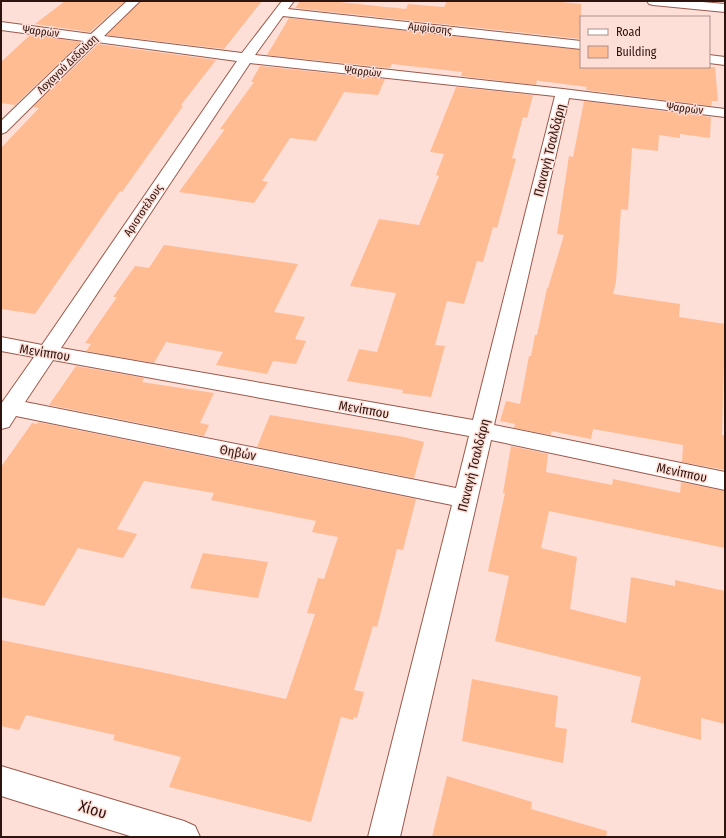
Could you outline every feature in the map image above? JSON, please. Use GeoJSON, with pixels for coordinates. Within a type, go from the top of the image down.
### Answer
{"type":"FeatureCollection","features":[{"type":"Feature","properties":{"kind":"street","name":"Λοχαγού Δεδούση"},"geometry":{"type":"LineString","coordinates":[[1,129],[134,1]]}},
{"type":"Feature","properties":{"kind":"street"},"geometry":{"type":"LineString","coordinates":[[653,1],[725,8]]}},
{"type":"Feature","properties":{"kind":"street","name":"Αμφίσσης"},"geometry":{"type":"LineString","coordinates":[[284,6],[580,45]]}},
{"type":"Feature","properties":{"kind":"street","name":"Αριστοτέλους"},"geometry":{"type":"LineString","coordinates":[[6,414],[246,58],[284,6]]}},
{"type":"Feature","properties":{"kind":"street","name":"Ψαρρών"},"geometry":{"type":"LineString","coordinates":[[1,26],[246,58],[563,93],[725,113]]}},
{"type":"Feature","properties":{"kind":"street"},"geometry":{"type":"LineString","coordinates":[[710,59],[725,60]]}},
{"type":"Feature","properties":{"kind":"street","name":"Παναγή Τσαλδάρη"},"geometry":{"type":"LineString","coordinates":[[384,837],[563,93]]}},
{"type":"Feature","properties":{"kind":"street","name":"Μενίππου"},"geometry":{"type":"LineString","coordinates":[[1,344],[482,430],[725,481]]}},
{"type":"Feature","properties":{"kind":"street","name":"Θηβών"},"geometry":{"type":"LineString","coordinates":[[6,414],[465,499]]}},
{"type":"Feature","properties":{"kind":"street","name":"Χίου"},"geometry":{"type":"LineString","coordinates":[[1,781],[184,837]]}},
{"type":"Feature","properties":{"kind":"building"},"geometry":{"type":"Polygon","coordinates":[[[65,1],[125,1],[90,32],[35,24],[65,1]]]}},
{"type":"Feature","properties":{"kind":"building"},"geometry":{"type":"Polygon","coordinates":[[[141,1],[262,1],[224,49],[107,35],[141,1]]]}},
{"type":"Feature","properties":{"kind":"building"},"geometry":{"type":"Polygon","coordinates":[[[300,1],[330,1],[406,9],[408,4],[444,7],[447,1],[552,1],[581,4],[580,39],[295,8],[300,1]]]}},
{"type":"Feature","properties":{"kind":"building"},"geometry":{"type":"Polygon","coordinates":[[[289,18],[580,50],[580,68],[715,67],[718,101],[712,101],[711,106],[586,90],[587,87],[537,80],[536,85],[461,76],[462,72],[392,64],[390,68],[267,55],[289,18]]]}},
{"type":"Feature","properties":{"kind":"building"},"geometry":{"type":"Polygon","coordinates":[[[30,35],[81,42],[15,105],[1,103],[1,62],[30,35]]]}},
{"type":"Feature","properties":{"kind":"building"},"geometry":{"type":"Polygon","coordinates":[[[98,44],[216,60],[181,105],[183,106],[122,192],[120,191],[35,314],[1,309],[1,148],[39,108],[33,107],[98,44]]]}},
{"type":"Feature","properties":{"kind":"building"},"geometry":{"type":"Polygon","coordinates":[[[260,66],[385,79],[378,95],[344,92],[316,141],[290,138],[262,181],[268,182],[254,203],[179,192],[225,129],[220,129],[254,82],[251,82],[260,66]]]}},
{"type":"Feature","properties":{"kind":"building"},"geometry":{"type":"Polygon","coordinates":[[[456,87],[533,95],[527,118],[523,117],[512,158],[516,159],[497,228],[493,227],[483,262],[477,261],[464,304],[447,301],[435,345],[445,346],[431,397],[402,393],[403,390],[347,381],[359,349],[377,352],[396,293],[350,286],[379,219],[419,225],[439,176],[436,175],[444,154],[430,152],[456,87]]]}},
{"type":"Feature","properties":{"kind":"building"},"geometry":{"type":"Polygon","coordinates":[[[584,101],[711,117],[710,138],[680,134],[680,138],[659,135],[658,151],[632,148],[628,210],[621,209],[616,282],[613,294],[680,304],[679,317],[725,324],[722,435],[725,435],[725,470],[682,462],[683,445],[593,429],[591,439],[551,431],[551,435],[514,428],[515,424],[500,421],[506,401],[520,404],[529,356],[531,356],[547,288],[564,235],[557,234],[569,156],[573,157],[584,101]]]}},
{"type":"Feature","properties":{"kind":"building"},"geometry":{"type":"Polygon","coordinates":[[[164,245],[298,264],[274,312],[305,317],[295,339],[306,341],[296,364],[273,361],[267,374],[216,365],[223,352],[166,342],[154,363],[86,351],[91,344],[85,343],[117,297],[113,297],[135,266],[149,268],[164,245]]]}},
{"type":"Feature","properties":{"kind":"building"},"geometry":{"type":"Polygon","coordinates":[[[76,366],[144,378],[142,382],[214,393],[200,423],[209,425],[204,436],[49,405],[76,366]]]}},
{"type":"Feature","properties":{"kind":"building"},"geometry":{"type":"Polygon","coordinates":[[[270,415],[404,437],[424,442],[414,478],[257,447],[270,415]]]}},
{"type":"Feature","properties":{"kind":"building"},"geometry":{"type":"Polygon","coordinates":[[[38,422],[416,499],[403,550],[397,549],[377,627],[373,626],[354,690],[364,692],[357,718],[354,717],[353,720],[341,717],[311,822],[169,787],[181,757],[113,740],[115,735],[26,715],[19,730],[1,726],[1,640],[286,699],[315,614],[307,613],[318,578],[324,579],[338,537],[312,532],[316,521],[211,500],[214,493],[144,481],[117,529],[137,534],[123,558],[78,548],[44,606],[1,597],[1,467],[32,423],[37,424],[38,422]]]}},
{"type":"Feature","properties":{"kind":"building"},"geometry":{"type":"Polygon","coordinates":[[[511,446],[548,454],[546,472],[612,485],[613,479],[680,493],[681,482],[725,491],[725,548],[549,511],[541,548],[577,557],[570,609],[626,623],[631,577],[675,586],[675,580],[725,591],[725,724],[701,718],[701,740],[631,722],[641,677],[495,641],[509,576],[488,571],[505,493],[503,493],[511,446]]]}},
{"type":"Feature","properties":{"kind":"building"},"geometry":{"type":"Polygon","coordinates":[[[203,553],[268,562],[258,598],[190,588],[203,553]]]}},
{"type":"Feature","properties":{"kind":"building"},"geometry":{"type":"Polygon","coordinates":[[[472,679],[558,696],[555,727],[567,729],[563,763],[462,741],[472,679]]]}},
{"type":"Feature","properties":{"kind":"building"},"geometry":{"type":"Polygon","coordinates":[[[447,776],[532,802],[531,809],[607,831],[606,837],[432,837],[447,776]]]}}]}
